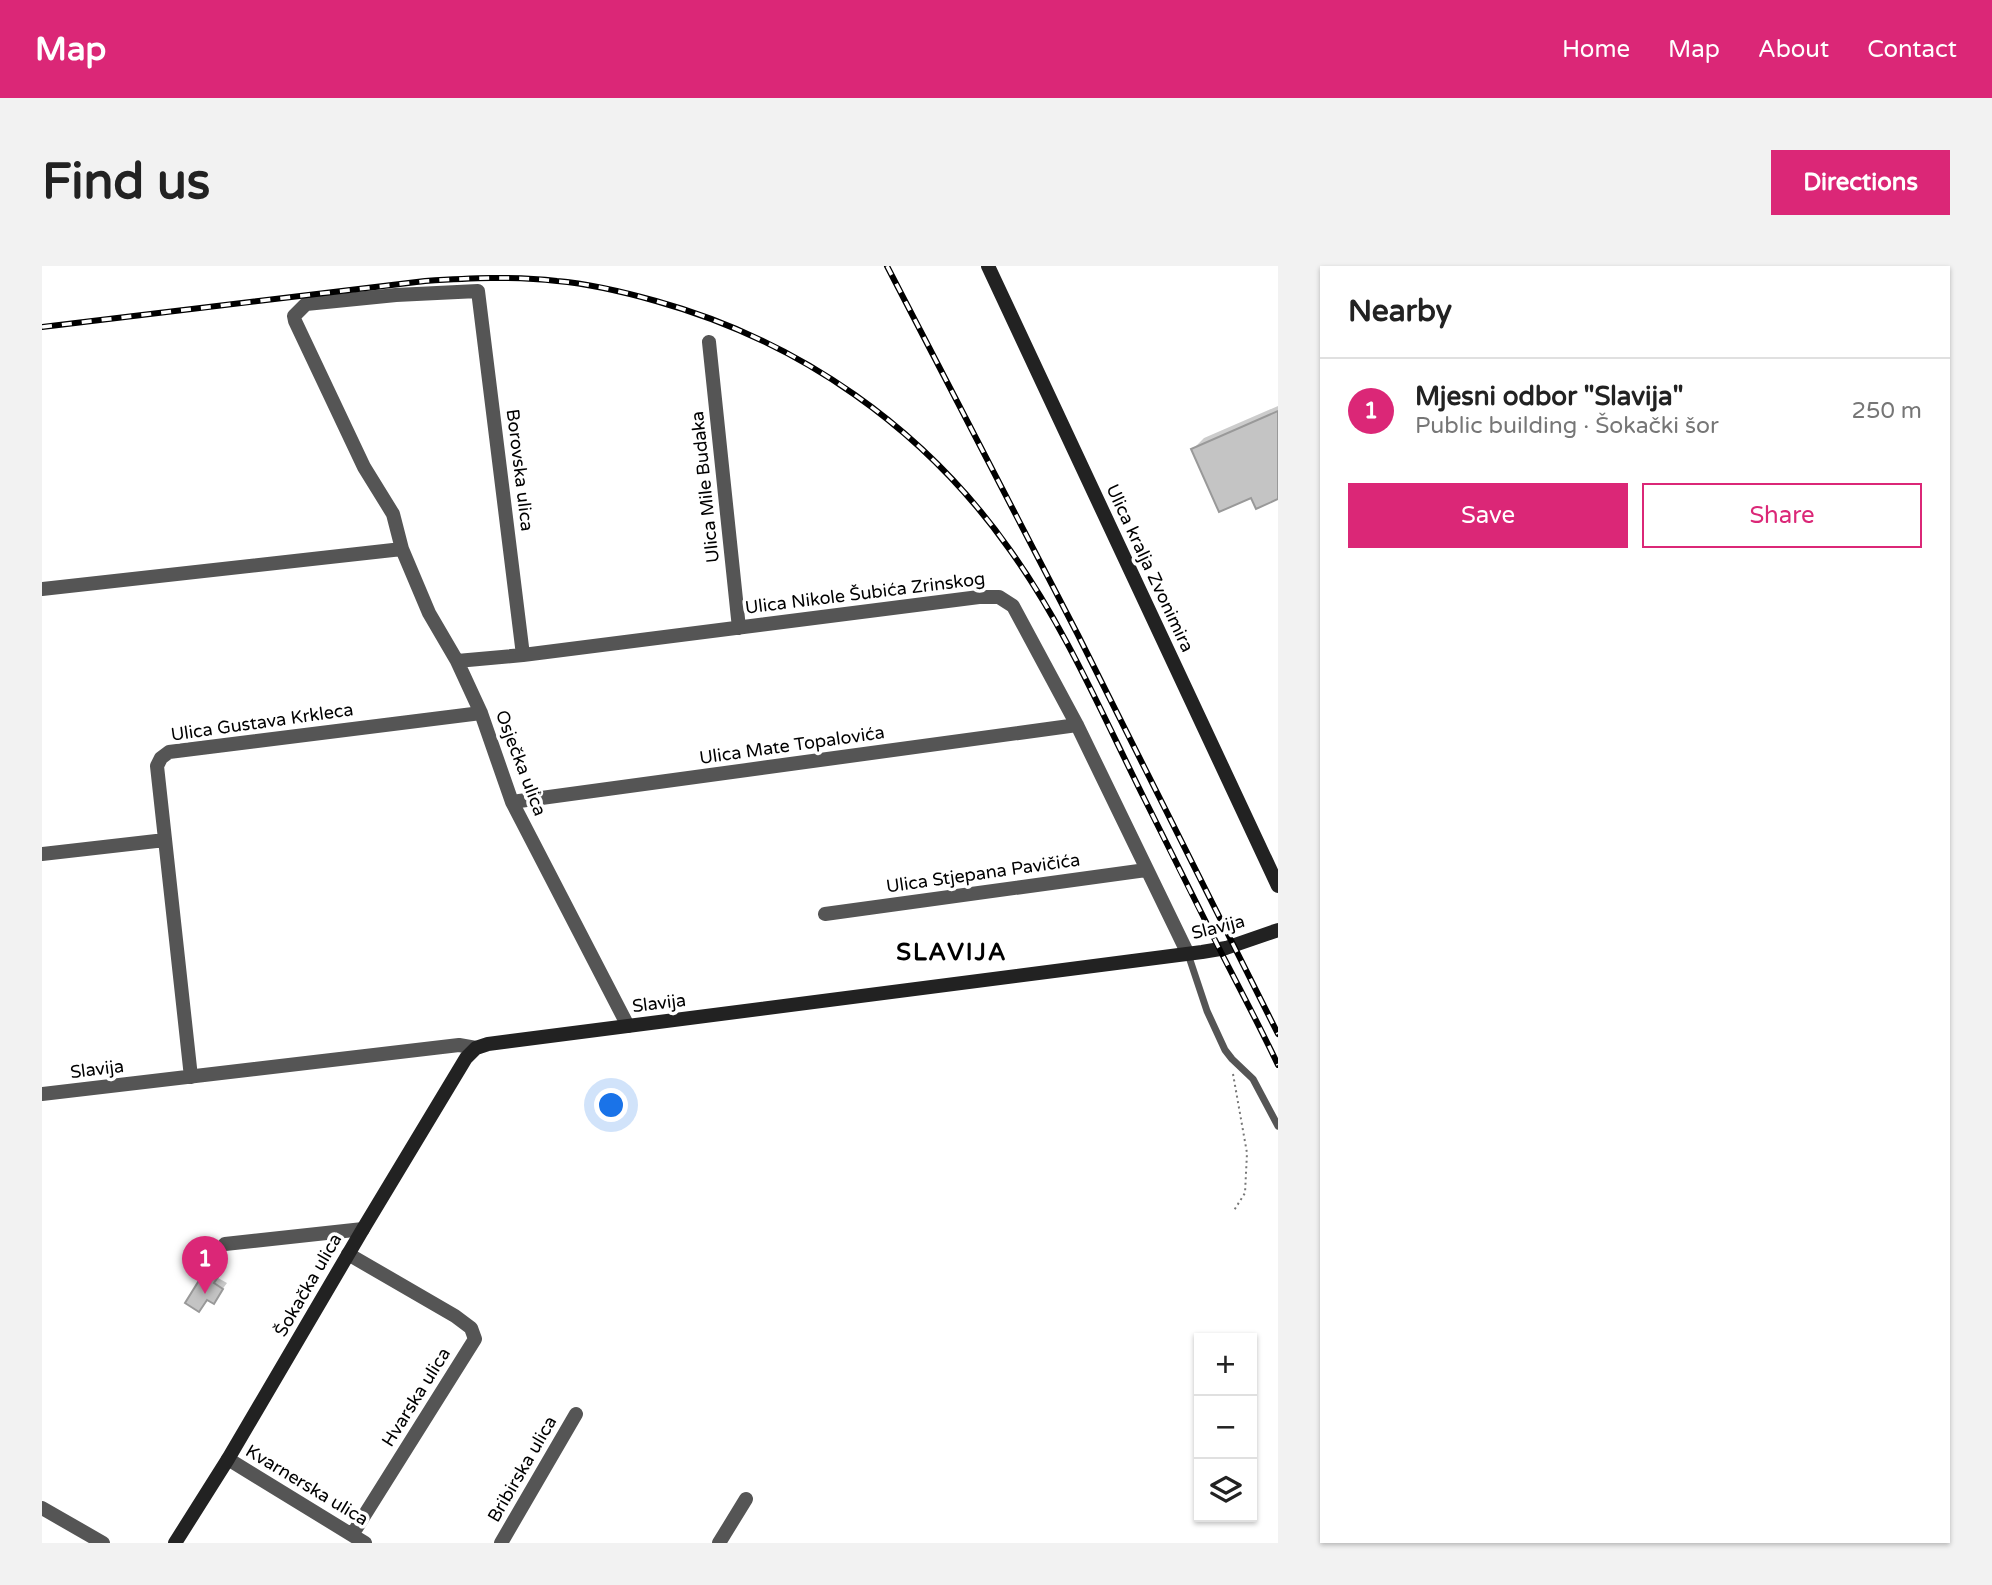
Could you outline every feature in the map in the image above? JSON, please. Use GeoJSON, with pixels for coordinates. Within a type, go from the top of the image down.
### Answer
{"type":"FeatureCollection","features":[{"type":"Feature","properties":{"kind":"street","name":"Ulica kralja Zvonimira"},"geometry":{"type":"LineString","coordinates":[[988,266],[1278,887]]}},
{"type":"Feature","properties":{"kind":"street","name":"Osječka ulica"},"geometry":{"type":"LineString","coordinates":[[478,291],[370,297],[306,304],[295,316],[295,321],[364,467],[393,514],[402,549],[429,612],[457,661],[481,713],[512,802],[628,1026]]}},
{"type":"Feature","properties":{"kind":"street","name":"Borovska ulica"},"geometry":{"type":"LineString","coordinates":[[478,291],[523,655]]}},
{"type":"Feature","properties":{"kind":"street","name":"Ulica Mile Budaka"},"geometry":{"type":"LineString","coordinates":[[709,342],[738,628]]}},
{"type":"Feature","properties":{"kind":"street"},"geometry":{"type":"LineString","coordinates":[[42,589],[402,549]]}},
{"type":"Feature","properties":{"kind":"street","name":"Ulica Nikole Šubića Zrinskog"},"geometry":{"type":"LineString","coordinates":[[457,661],[979,597],[999,597],[1013,606],[1077,725],[1188,954]]}},
{"type":"Feature","properties":{"kind":"street","name":"Ulica Gustava Krkleca"},"geometry":{"type":"LineString","coordinates":[[191,1077],[157,766],[161,758],[169,752],[481,713]]}},
{"type":"Feature","properties":{"kind":"street","name":"Ulica Mate Topalovića"},"geometry":{"type":"LineString","coordinates":[[512,802],[1077,725]]}},
{"type":"Feature","properties":{"kind":"street"},"geometry":{"type":"LineString","coordinates":[[42,854],[165,839]]}},
{"type":"Feature","properties":{"kind":"street","name":"Ulica Stjepana Pavičića"},"geometry":{"type":"LineString","coordinates":[[825,914],[1146,870]]}},
{"type":"Feature","properties":{"kind":"street","name":"Slavija"},"geometry":{"type":"LineString","coordinates":[[42,1094],[459,1045],[476,1048],[488,1044],[1188,954],[1220,949],[1278,930]]}},
{"type":"Feature","properties":{"kind":"street","name":"Šokačka ulica"},"geometry":{"type":"LineString","coordinates":[[175,1543],[229,1459],[466,1058],[476,1048]]}},
{"type":"Feature","properties":{"kind":"street"},"geometry":{"type":"LineString","coordinates":[[225,1244],[363,1229]]}},
{"type":"Feature","properties":{"kind":"street","name":"Hvarska ulica"},"geometry":{"type":"LineString","coordinates":[[348,1254],[455,1316],[471,1328],[475,1339],[352,1535]]}},
{"type":"Feature","properties":{"kind":"street","name":"Bribirska ulica"},"geometry":{"type":"LineString","coordinates":[[501,1543],[576,1413]]}},
{"type":"Feature","properties":{"kind":"street","name":"Kvarnerska ulica"},"geometry":{"type":"LineString","coordinates":[[229,1459],[365,1543]]}},
{"type":"Feature","properties":{"kind":"street"},"geometry":{"type":"LineString","coordinates":[[719,1543],[746,1499]]}},
{"type":"Feature","properties":{"kind":"street"},"geometry":{"type":"LineString","coordinates":[[42,1508],[103,1543]]}},
{"type":"Feature","properties":{"kind":"lane"},"geometry":{"type":"LineString","coordinates":[[1188,954],[1207,1011],[1225,1050],[1253,1079],[1278,1126]]}},
{"type":"Feature","properties":{"kind":"path"},"geometry":{"type":"LineString","coordinates":[[1232,1059],[1239,1119],[1247,1153],[1245,1193],[1233,1212]]}},
{"type":"Feature","properties":{"kind":"building"},"geometry":{"type":"Polygon","coordinates":[[[1278,411],[1278,499],[1256,509],[1251,498],[1219,512],[1191,449],[1278,411]]]}},
{"type":"Feature","properties":{"kind":"building"},"geometry":{"type":"Polygon","coordinates":[[[208,1266],[220,1274],[214,1283],[223,1289],[214,1304],[207,1300],[199,1312],[185,1303],[208,1266]]]}},
{"type":"Feature","properties":{"kind":"railway"},"geometry":{"type":"LineString","coordinates":[[887,266],[1078,635],[1278,1034]]}},
{"type":"Feature","properties":{"kind":"railway"},"geometry":{"type":"LineString","coordinates":[[42,327],[425,281],[524,278],[582,284],[656,301],[709,318],[809,365],[898,428],[939,465],[976,506],[1030,579],[1082,672],[1278,1065]]}},
{"type":"Feature","properties":{"kind":"place","name":"Mjesni odbor \"Slavija\""},"geometry":{"type":"Point","coordinates":[205,1294]}},
{"type":"Feature","properties":{"kind":"district","name":"SLAVIJA"},"geometry":{"type":"Point","coordinates":[952,952]}}]}
